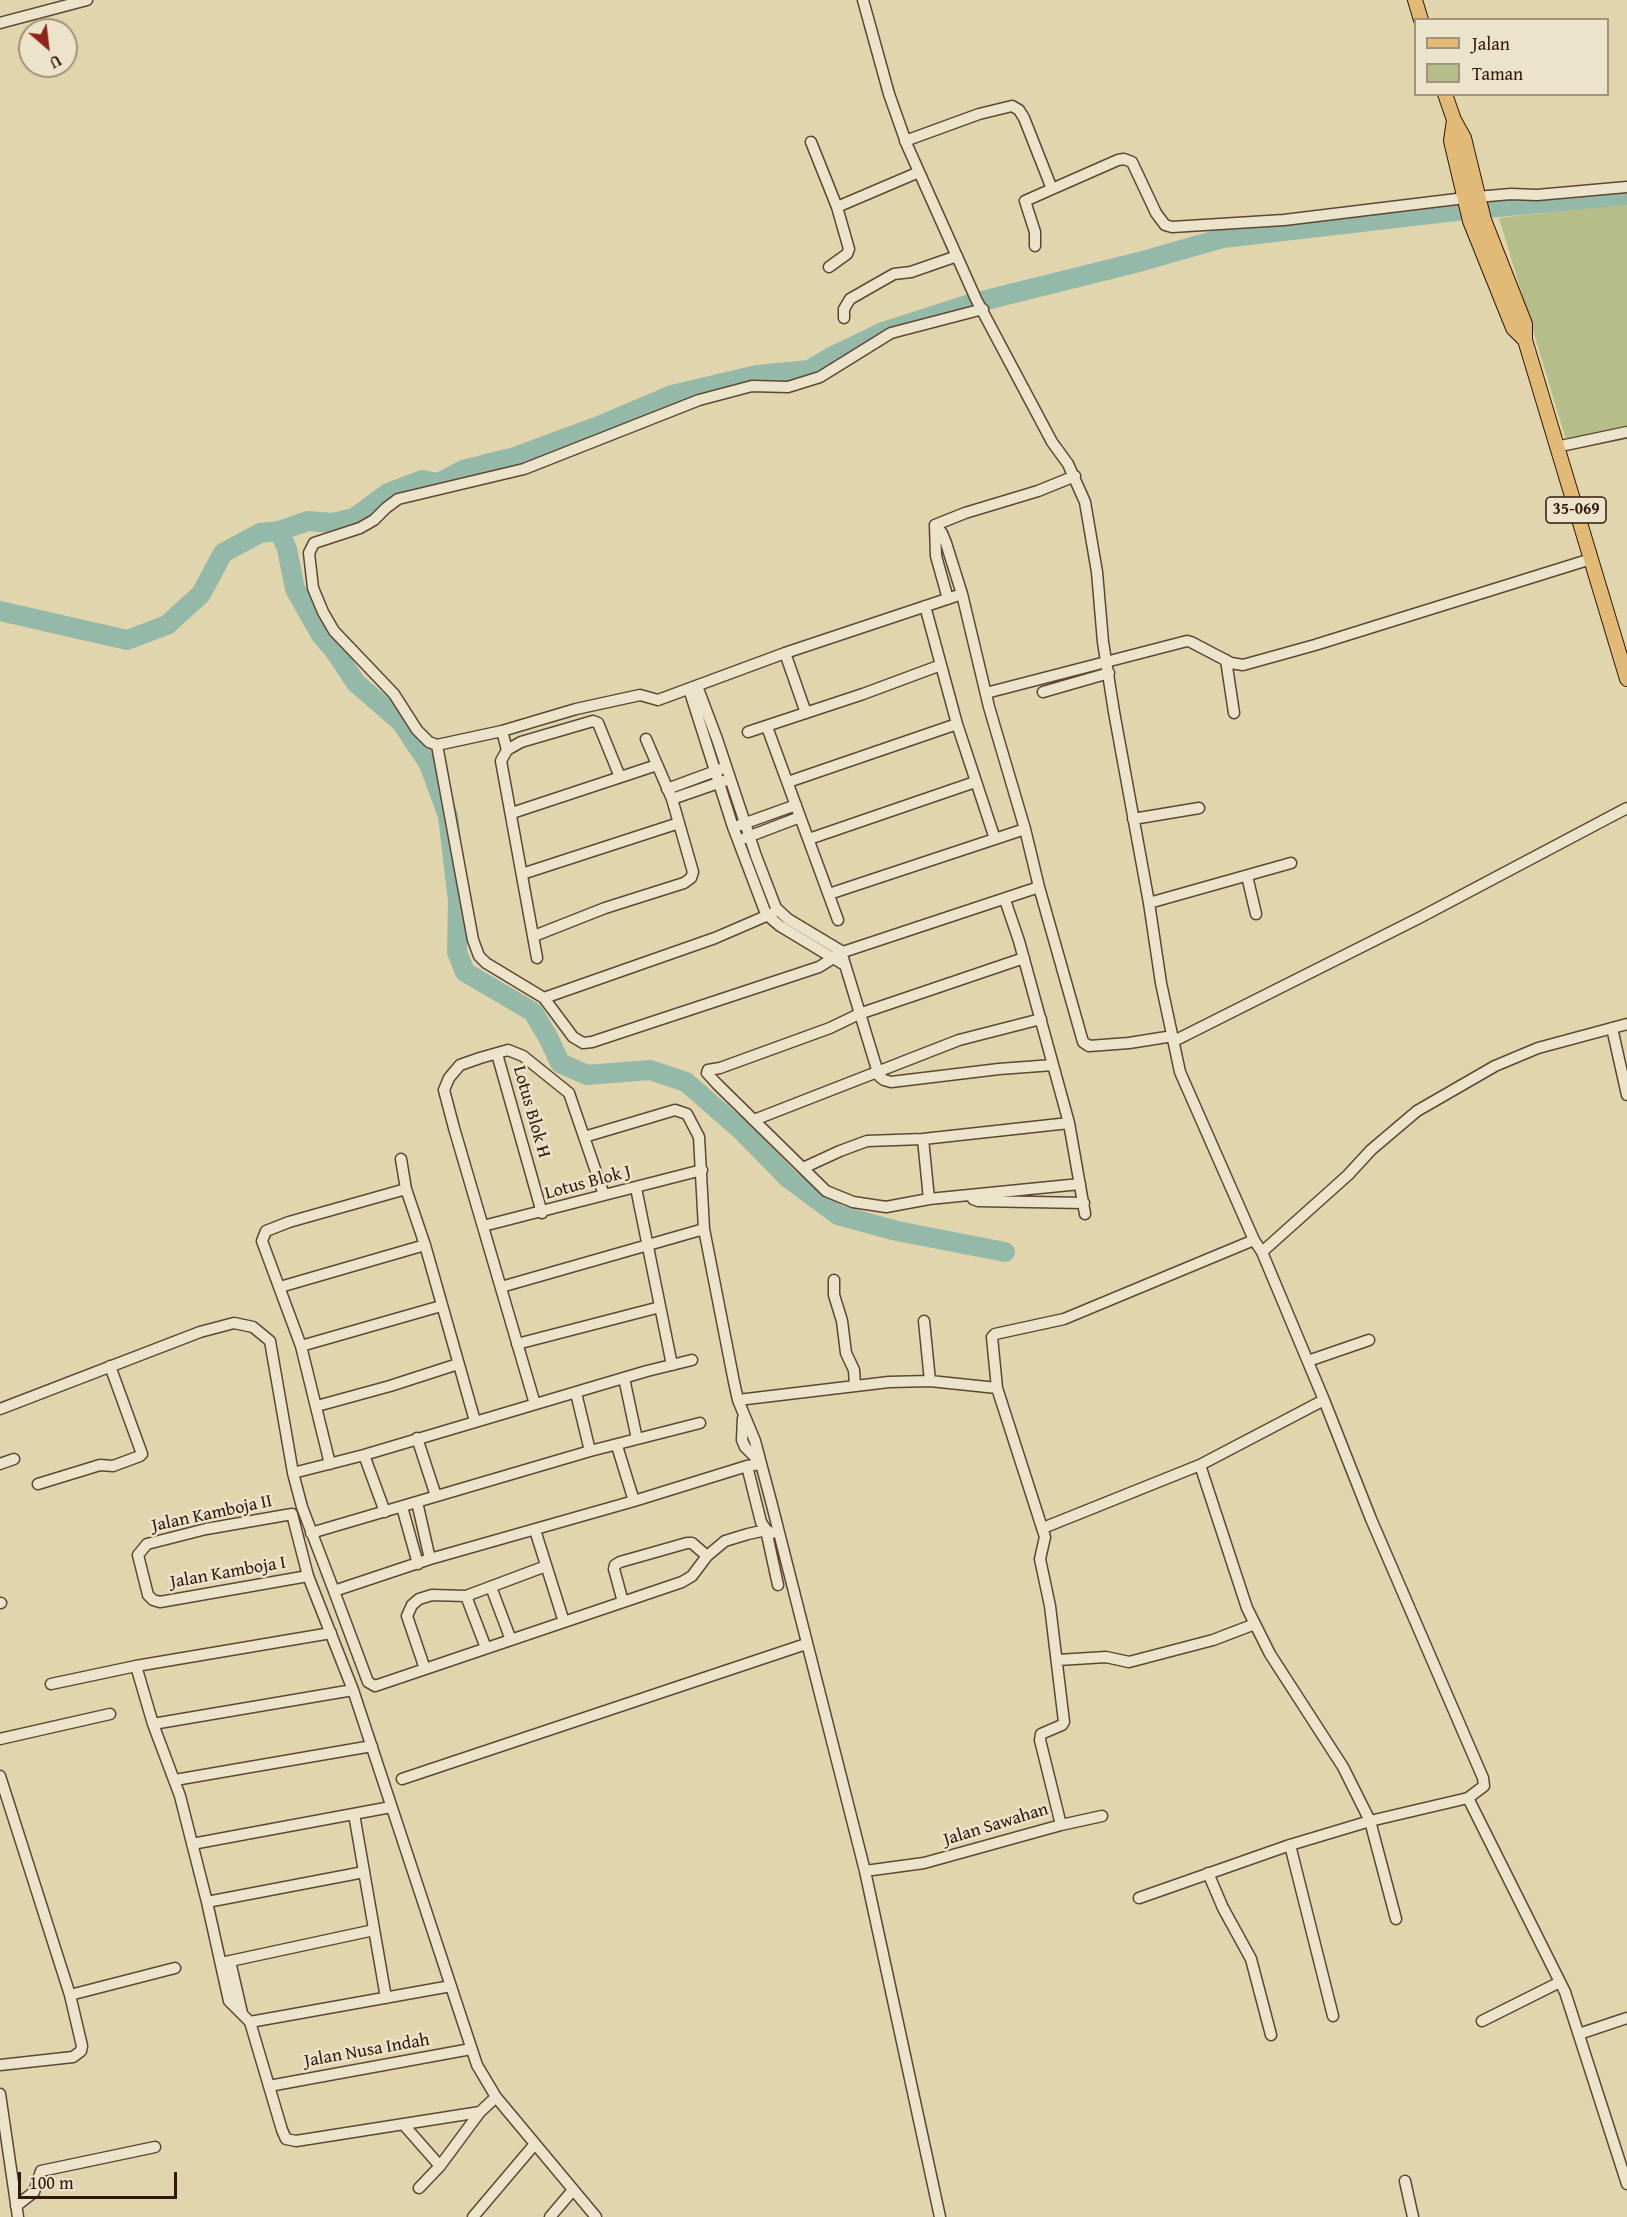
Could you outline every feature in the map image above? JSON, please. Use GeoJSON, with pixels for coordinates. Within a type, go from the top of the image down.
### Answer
{"type":"FeatureCollection","features":[{"type":"Feature","properties":{"kind":"main road"},"geometry":{"type":"LineString","coordinates":[[1415,0],[1420,18]]}},
{"type":"Feature","properties":{"kind":"main road","name":"35-069"},"geometry":{"type":"LineString","coordinates":[[1446,96],[1454,120],[1451,141],[1473,201],[1484,220],[1525,324],[1525,340],[1627,677]]}},
{"type":"Feature","properties":{"kind":"main road","name":"35-069"},"geometry":{"type":"LineString","coordinates":[[1473,201],[1470,221],[1513,328],[1525,340]]}},
{"type":"Feature","properties":{"kind":"street"},"geometry":{"type":"LineString","coordinates":[[0,23],[87,0]]}},
{"type":"Feature","properties":{"kind":"street"},"geometry":{"type":"LineString","coordinates":[[862,0],[905,141],[979,304],[1052,442],[1075,476],[1085,502],[1097,572],[1103,642],[1161,982],[1180,1072],[1254,1240],[1262,1252],[1371,1519],[1483,1778],[1484,1786],[1468,1798],[1370,1821],[1290,1845],[1139,1898]]}},
{"type":"Feature","properties":{"kind":"street"},"geometry":{"type":"LineString","coordinates":[[905,141],[979,114],[1012,106],[1019,110],[1024,118],[1052,189]]}},
{"type":"Feature","properties":{"kind":"street"},"geometry":{"type":"LineString","coordinates":[[811,142],[837,207],[849,249],[847,254],[829,267]]}},
{"type":"Feature","properties":{"kind":"street"},"geometry":{"type":"LineString","coordinates":[[1035,246],[1035,232],[1025,201],[1124,159],[1132,162],[1156,213],[1165,225],[1172,227],[1284,220],[1627,187]]}},
{"type":"Feature","properties":{"kind":"street"},"geometry":{"type":"LineString","coordinates":[[837,207],[919,172]]}},
{"type":"Feature","properties":{"kind":"street"},"geometry":{"type":"LineString","coordinates":[[844,318],[844,309],[850,298],[894,274],[910,273],[957,256]]}},
{"type":"Feature","properties":{"kind":"street"},"geometry":{"type":"LineString","coordinates":[[962,594],[785,653],[658,700],[640,695],[576,709],[502,731],[437,745],[417,730],[394,694],[334,631],[323,612],[314,588],[309,553],[314,543],[360,528],[374,520],[398,499],[524,469],[699,400],[752,386],[788,387],[820,377],[891,333],[979,304]]}},
{"type":"Feature","properties":{"kind":"street"},"geometry":{"type":"LineString","coordinates":[[1556,447],[1627,432]]}},
{"type":"Feature","properties":{"kind":"street"},"geometry":{"type":"LineString","coordinates":[[935,525],[964,513],[1038,491],[1075,476]]}},
{"type":"Feature","properties":{"kind":"street"},"geometry":{"type":"LineString","coordinates":[[935,525],[942,533],[946,543],[962,594],[986,693],[1084,1044],[1129,1043],[1173,1038],[1419,918],[1627,808]]}},
{"type":"Feature","properties":{"kind":"street"},"geometry":{"type":"LineString","coordinates":[[935,525],[936,556],[948,598]]}},
{"type":"Feature","properties":{"kind":"street"},"geometry":{"type":"LineString","coordinates":[[1043,692],[1187,641],[1237,665],[1243,665],[1315,645],[1591,559]]}},
{"type":"Feature","properties":{"kind":"street"},"geometry":{"type":"LineString","coordinates":[[925,606],[957,724],[995,839]]}},
{"type":"Feature","properties":{"kind":"street"},"geometry":{"type":"LineString","coordinates":[[785,653],[806,713]]}},
{"type":"Feature","properties":{"kind":"street"},"geometry":{"type":"LineString","coordinates":[[1226,660],[1234,713]]}},
{"type":"Feature","properties":{"kind":"street"},"geometry":{"type":"LineString","coordinates":[[748,732],[941,665]]}},
{"type":"Feature","properties":{"kind":"street"},"geometry":{"type":"LineString","coordinates":[[986,693],[1048,676],[1109,668]]}},
{"type":"Feature","properties":{"kind":"street"},"geometry":{"type":"LineString","coordinates":[[693,687],[727,768],[745,824],[744,839]]}},
{"type":"Feature","properties":{"kind":"street"},"geometry":{"type":"LineString","coordinates":[[693,687],[718,782],[734,827],[744,839],[773,913]]}},
{"type":"Feature","properties":{"kind":"street"},"geometry":{"type":"LineString","coordinates":[[537,958],[501,761],[507,750],[520,742],[593,721],[598,723],[621,777]]}},
{"type":"Feature","properties":{"kind":"street"},"geometry":{"type":"LineString","coordinates":[[788,782],[957,724]]}},
{"type":"Feature","properties":{"kind":"street"},"geometry":{"type":"LineString","coordinates":[[767,727],[838,920]]}},
{"type":"Feature","properties":{"kind":"street"},"geometry":{"type":"LineString","coordinates":[[502,731],[507,750]]}},
{"type":"Feature","properties":{"kind":"street"},"geometry":{"type":"LineString","coordinates":[[534,936],[691,878],[693,872],[672,799],[646,739]]}},
{"type":"Feature","properties":{"kind":"street"},"geometry":{"type":"LineString","coordinates":[[437,745],[473,940],[479,956],[486,963],[544,998],[573,1037],[583,1042],[592,1042],[819,966],[941,918],[1005,900],[1039,887]]}},
{"type":"Feature","properties":{"kind":"street"},"geometry":{"type":"LineString","coordinates":[[512,813],[657,765]]}},
{"type":"Feature","properties":{"kind":"street"},"geometry":{"type":"LineString","coordinates":[[668,789],[727,768]]}},
{"type":"Feature","properties":{"kind":"street"},"geometry":{"type":"LineString","coordinates":[[672,799],[718,782],[730,780]]}},
{"type":"Feature","properties":{"kind":"street"},"geometry":{"type":"LineString","coordinates":[[809,839],[975,782]]}},
{"type":"Feature","properties":{"kind":"street"},"geometry":{"type":"LineString","coordinates":[[734,827],[796,806]]}},
{"type":"Feature","properties":{"kind":"street"},"geometry":{"type":"LineString","coordinates":[[1133,819],[1199,808]]}},
{"type":"Feature","properties":{"kind":"street"},"geometry":{"type":"LineString","coordinates":[[744,839],[800,817]]}},
{"type":"Feature","properties":{"kind":"street"},"geometry":{"type":"LineString","coordinates":[[522,874],[679,823]]}},
{"type":"Feature","properties":{"kind":"street"},"geometry":{"type":"LineString","coordinates":[[829,894],[1025,829]]}},
{"type":"Feature","properties":{"kind":"street"},"geometry":{"type":"LineString","coordinates":[[1149,903],[1291,862]]}},
{"type":"Feature","properties":{"kind":"street"},"geometry":{"type":"LineString","coordinates":[[1246,876],[1256,914]]}},
{"type":"Feature","properties":{"kind":"street"},"geometry":{"type":"LineString","coordinates":[[965,1196],[978,1201],[1084,1208],[1069,1124],[1024,958],[1005,900]]}},
{"type":"Feature","properties":{"kind":"street"},"geometry":{"type":"LineString","coordinates":[[544,998],[715,938],[773,913],[788,919],[840,958],[878,1072],[884,1080],[891,1082],[1053,1065]]}},
{"type":"Feature","properties":{"kind":"street"},"geometry":{"type":"LineString","coordinates":[[1024,958],[860,1014],[830,1028],[720,1068],[708,1070],[707,1073],[826,1191],[853,1202],[886,1207],[929,1199],[1080,1184]]}},
{"type":"Feature","properties":{"kind":"street"},"geometry":{"type":"LineString","coordinates":[[754,1120],[959,1040],[1041,1020]]}},
{"type":"Feature","properties":{"kind":"street"},"geometry":{"type":"LineString","coordinates":[[1262,1252],[1329,1193],[1379,1143],[1417,1111],[1444,1094],[1496,1066],[1538,1048],[1627,1024]]}},
{"type":"Feature","properties":{"kind":"street"},"geometry":{"type":"LineString","coordinates":[[1612,1028],[1627,1095]]}},
{"type":"Feature","properties":{"kind":"street"},"geometry":{"type":"LineString","coordinates":[[535,1404],[444,1090],[449,1078],[460,1065],[508,1050],[523,1056],[569,1093],[604,1195]]}},
{"type":"Feature","properties":{"kind":"street","name":"Lotus Blok H"},"geometry":{"type":"LineString","coordinates":[[497,1054],[542,1213]]}},
{"type":"Feature","properties":{"kind":"street"},"geometry":{"type":"LineString","coordinates":[[584,1137],[675,1110],[687,1114],[699,1137],[704,1228],[738,1400],[744,1415],[742,1440],[745,1447],[760,1463],[780,1536],[865,1871],[940,2217]]}},
{"type":"Feature","properties":{"kind":"street"},"geometry":{"type":"LineString","coordinates":[[803,1168],[867,1141],[1069,1124]]}},
{"type":"Feature","properties":{"kind":"street"},"geometry":{"type":"LineString","coordinates":[[923,1138],[929,1199]]}},
{"type":"Feature","properties":{"kind":"street"},"geometry":{"type":"LineString","coordinates":[[401,1159],[406,1189],[425,1245],[475,1421]]}},
{"type":"Feature","properties":{"kind":"street","name":"Lotus Blok J"},"geometry":{"type":"LineString","coordinates":[[483,1226],[542,1213],[702,1170]]}},
{"type":"Feature","properties":{"kind":"street"},"geometry":{"type":"LineString","coordinates":[[636,1188],[672,1365]]}},
{"type":"Feature","properties":{"kind":"street"},"geometry":{"type":"LineString","coordinates":[[330,1464],[301,1346],[262,1241],[266,1231],[289,1222],[406,1189]]}},
{"type":"Feature","properties":{"kind":"street"},"geometry":{"type":"LineString","coordinates":[[501,1287],[704,1228]]}},
{"type":"Feature","properties":{"kind":"street","name":"Jalan Sawahan"},"geometry":{"type":"LineString","coordinates":[[865,1871],[924,1863],[1061,1825],[1040,1740],[1041,1734],[1064,1722],[1058,1660],[1040,1559],[1044,1537],[997,1388],[992,1337],[995,1334],[1064,1319],[1254,1240]]}},
{"type":"Feature","properties":{"kind":"street"},"geometry":{"type":"LineString","coordinates":[[280,1287],[425,1245]]}},
{"type":"Feature","properties":{"kind":"street"},"geometry":{"type":"LineString","coordinates":[[834,1280],[834,1295],[842,1321],[846,1353],[854,1370],[855,1386]]}},
{"type":"Feature","properties":{"kind":"street"},"geometry":{"type":"LineString","coordinates":[[301,1346],[441,1306]]}},
{"type":"Feature","properties":{"kind":"street"},"geometry":{"type":"LineString","coordinates":[[517,1344],[660,1307]]}},
{"type":"Feature","properties":{"kind":"street"},"geometry":{"type":"LineString","coordinates":[[924,1321],[937,1382]]}},
{"type":"Feature","properties":{"kind":"street"},"geometry":{"type":"LineString","coordinates":[[0,1409],[200,1332],[234,1323],[253,1327],[270,1341],[292,1473],[310,1533],[368,1682],[375,1686],[682,1582],[692,1576],[707,1556],[726,1542],[766,1530],[780,1536]]}},
{"type":"Feature","properties":{"kind":"street"},"geometry":{"type":"LineString","coordinates":[[1308,1361],[1369,1340]]}},
{"type":"Feature","properties":{"kind":"street"},"geometry":{"type":"LineString","coordinates":[[292,1473],[364,1455],[692,1360]]}},
{"type":"Feature","properties":{"kind":"street"},"geometry":{"type":"LineString","coordinates":[[317,1406],[458,1364]]}},
{"type":"Feature","properties":{"kind":"street"},"geometry":{"type":"LineString","coordinates":[[38,1485],[100,1465],[113,1466],[142,1454],[110,1366]]}},
{"type":"Feature","properties":{"kind":"street"},"geometry":{"type":"LineString","coordinates":[[624,1378],[637,1439]]}},
{"type":"Feature","properties":{"kind":"street"},"geometry":{"type":"LineString","coordinates":[[738,1400],[889,1382],[937,1382],[997,1388]]}},
{"type":"Feature","properties":{"kind":"street"},"geometry":{"type":"LineString","coordinates":[[576,1393],[590,1451]]}},
{"type":"Feature","properties":{"kind":"street"},"geometry":{"type":"LineString","coordinates":[[1044,1537],[1200,1465],[1324,1400]]}},
{"type":"Feature","properties":{"kind":"street"},"geometry":{"type":"LineString","coordinates":[[310,1533],[590,1451],[618,1446],[700,1423]]}},
{"type":"Feature","properties":{"kind":"street"},"geometry":{"type":"LineString","coordinates":[[417,1438],[436,1496]]}},
{"type":"Feature","properties":{"kind":"street"},"geometry":{"type":"LineString","coordinates":[[618,1446],[634,1501]]}},
{"type":"Feature","properties":{"kind":"street"},"geometry":{"type":"LineString","coordinates":[[364,1455],[385,1512]]}},
{"type":"Feature","properties":{"kind":"street"},"geometry":{"type":"LineString","coordinates":[[0,1464],[14,1459]]}},
{"type":"Feature","properties":{"kind":"street"},"geometry":{"type":"LineString","coordinates":[[334,1591],[430,1559],[760,1463]]}},
{"type":"Feature","properties":{"kind":"street"},"geometry":{"type":"LineString","coordinates":[[1200,1465],[1247,1608],[1270,1654],[1343,1767],[1370,1821],[1396,1919]]}},
{"type":"Feature","properties":{"kind":"street"},"geometry":{"type":"LineString","coordinates":[[747,1466],[761,1522],[766,1530],[778,1585]]}},
{"type":"Feature","properties":{"kind":"street"},"geometry":{"type":"LineString","coordinates":[[417,1502],[430,1559]]}},
{"type":"Feature","properties":{"kind":"street"},"geometry":{"type":"LineString","coordinates":[[402,1507],[418,1564]]}},
{"type":"Feature","properties":{"kind":"street","name":"Jalan Kamboja II"},"geometry":{"type":"LineString","coordinates":[[153,1600],[148,1595],[138,1555],[147,1544],[206,1529],[292,1514],[308,1576]]}},
{"type":"Feature","properties":{"kind":"street"},"geometry":{"type":"LineString","coordinates":[[535,1530],[564,1622]]}},
{"type":"Feature","properties":{"kind":"street"},"geometry":{"type":"LineString","coordinates":[[623,1602],[614,1569],[615,1565],[620,1562],[687,1543],[692,1543],[707,1556]]}},
{"type":"Feature","properties":{"kind":"street"},"geometry":{"type":"LineString","coordinates":[[425,1669],[407,1616],[412,1605],[419,1599],[432,1595],[466,1596],[546,1566]]}},
{"type":"Feature","properties":{"kind":"street"},"geometry":{"type":"LineString","coordinates":[[308,1576],[353,1690],[477,2065],[496,2097],[596,2217]]}},
{"type":"Feature","properties":{"kind":"street","name":"Jalan Kamboja I"},"geometry":{"type":"LineString","coordinates":[[153,1600],[160,1602],[308,1576]]}},
{"type":"Feature","properties":{"kind":"street"},"geometry":{"type":"LineString","coordinates":[[491,1587],[511,1640]]}},
{"type":"Feature","properties":{"kind":"street"},"geometry":{"type":"LineString","coordinates":[[466,1596],[486,1648]]}},
{"type":"Feature","properties":{"kind":"street"},"geometry":{"type":"LineString","coordinates":[[1058,1660],[1106,1657],[1129,1662],[1213,1640],[1255,1624]]}},
{"type":"Feature","properties":{"kind":"street"},"geometry":{"type":"LineString","coordinates":[[51,1684],[136,1666],[331,1633]]}},
{"type":"Feature","properties":{"kind":"street"},"geometry":{"type":"LineString","coordinates":[[402,1779],[806,1644]]}},
{"type":"Feature","properties":{"kind":"street"},"geometry":{"type":"LineString","coordinates":[[136,1666],[153,1724],[175,1780],[207,1902],[226,1962],[286,2139],[296,2141],[480,2112]]}},
{"type":"Feature","properties":{"kind":"street"},"geometry":{"type":"LineString","coordinates":[[153,1724],[353,1690]]}},
{"type":"Feature","properties":{"kind":"street"},"geometry":{"type":"LineString","coordinates":[[0,1739],[110,1714]]}},
{"type":"Feature","properties":{"kind":"street"},"geometry":{"type":"LineString","coordinates":[[175,1780],[372,1746]]}},
{"type":"Feature","properties":{"kind":"street"},"geometry":{"type":"LineString","coordinates":[[0,1776],[70,1995],[82,2046],[79,2054],[73,2057],[0,2065]]}},
{"type":"Feature","properties":{"kind":"street"},"geometry":{"type":"LineString","coordinates":[[1468,1798],[1560,1982],[1627,2184]]}},
{"type":"Feature","properties":{"kind":"street"},"geometry":{"type":"LineString","coordinates":[[192,1844],[391,1808]]}},
{"type":"Feature","properties":{"kind":"street"},"geometry":{"type":"LineString","coordinates":[[354,1814],[386,1998]]}},
{"type":"Feature","properties":{"kind":"street"},"geometry":{"type":"LineString","coordinates":[[1061,1825],[1102,1816]]}},
{"type":"Feature","properties":{"kind":"street"},"geometry":{"type":"LineString","coordinates":[[1290,1845],[1333,2016]]}},
{"type":"Feature","properties":{"kind":"street"},"geometry":{"type":"LineString","coordinates":[[207,1902],[364,1872]]}},
{"type":"Feature","properties":{"kind":"street"},"geometry":{"type":"LineString","coordinates":[[1208,1874],[1223,1908],[1251,1959],[1271,2036]]}},
{"type":"Feature","properties":{"kind":"street"},"geometry":{"type":"LineString","coordinates":[[226,1962],[374,1930]]}},
{"type":"Feature","properties":{"kind":"street"},"geometry":{"type":"LineString","coordinates":[[70,1995],[175,1968]]}},
{"type":"Feature","properties":{"kind":"street"},"geometry":{"type":"LineString","coordinates":[[1482,2021],[1560,1982]]}},
{"type":"Feature","properties":{"kind":"street"},"geometry":{"type":"LineString","coordinates":[[246,2018],[386,1998],[451,1986]]}},
{"type":"Feature","properties":{"kind":"street"},"geometry":{"type":"LineString","coordinates":[[1579,2034],[1627,2018]]}},
{"type":"Feature","properties":{"kind":"street","name":"Jalan Nusa Indah"},"geometry":{"type":"LineString","coordinates":[[269,2086],[471,2049]]}},
{"type":"Feature","properties":{"kind":"street"},"geometry":{"type":"LineString","coordinates":[[0,2094],[17,2212]]}},
{"type":"Feature","properties":{"kind":"street"},"geometry":{"type":"LineString","coordinates":[[419,2188],[440,2166],[480,2112],[496,2097]]}},
{"type":"Feature","properties":{"kind":"street"},"geometry":{"type":"LineString","coordinates":[[403,2124],[440,2166]]}},
{"type":"Feature","properties":{"kind":"street"},"geometry":{"type":"LineString","coordinates":[[473,2217],[534,2145]]}},
{"type":"Feature","properties":{"kind":"street"},"geometry":{"type":"LineString","coordinates":[[17,2212],[34,2192],[41,2170],[155,2147]]}},
{"type":"Feature","properties":{"kind":"street"},"geometry":{"type":"LineString","coordinates":[[1405,2181],[1413,2217]]}},
{"type":"Feature","properties":{"kind":"street"},"geometry":{"type":"LineString","coordinates":[[550,2217],[573,2190]]}},
{"type":"Feature","properties":{"kind":"green space"},"geometry":{"type":"Polygon","coordinates":[[[1627,204],[1627,427],[1566,440],[1499,218],[1627,204]]]}},
{"type":"Feature","properties":{"kind":"waterway"},"geometry":{"type":"LineString","coordinates":[[279,531],[308,521],[332,523],[354,518],[388,493],[422,480],[438,483],[463,470],[515,457],[599,426],[672,395],[757,375],[809,370],[883,332],[970,304],[1139,262],[1223,238],[1456,211],[1627,195]]}},
{"type":"Feature","properties":{"kind":"waterway"},"geometry":{"type":"LineString","coordinates":[[0,611],[127,640],[167,625],[201,594],[223,553],[260,533],[279,531],[287,549],[295,589],[321,635],[356,683],[401,722],[429,764],[448,816],[458,901],[457,952],[465,972],[533,1012],[560,1063],[587,1075],[650,1070],[686,1082],[742,1131],[788,1178],[838,1215],[897,1231],[1005,1252]]}}]}
